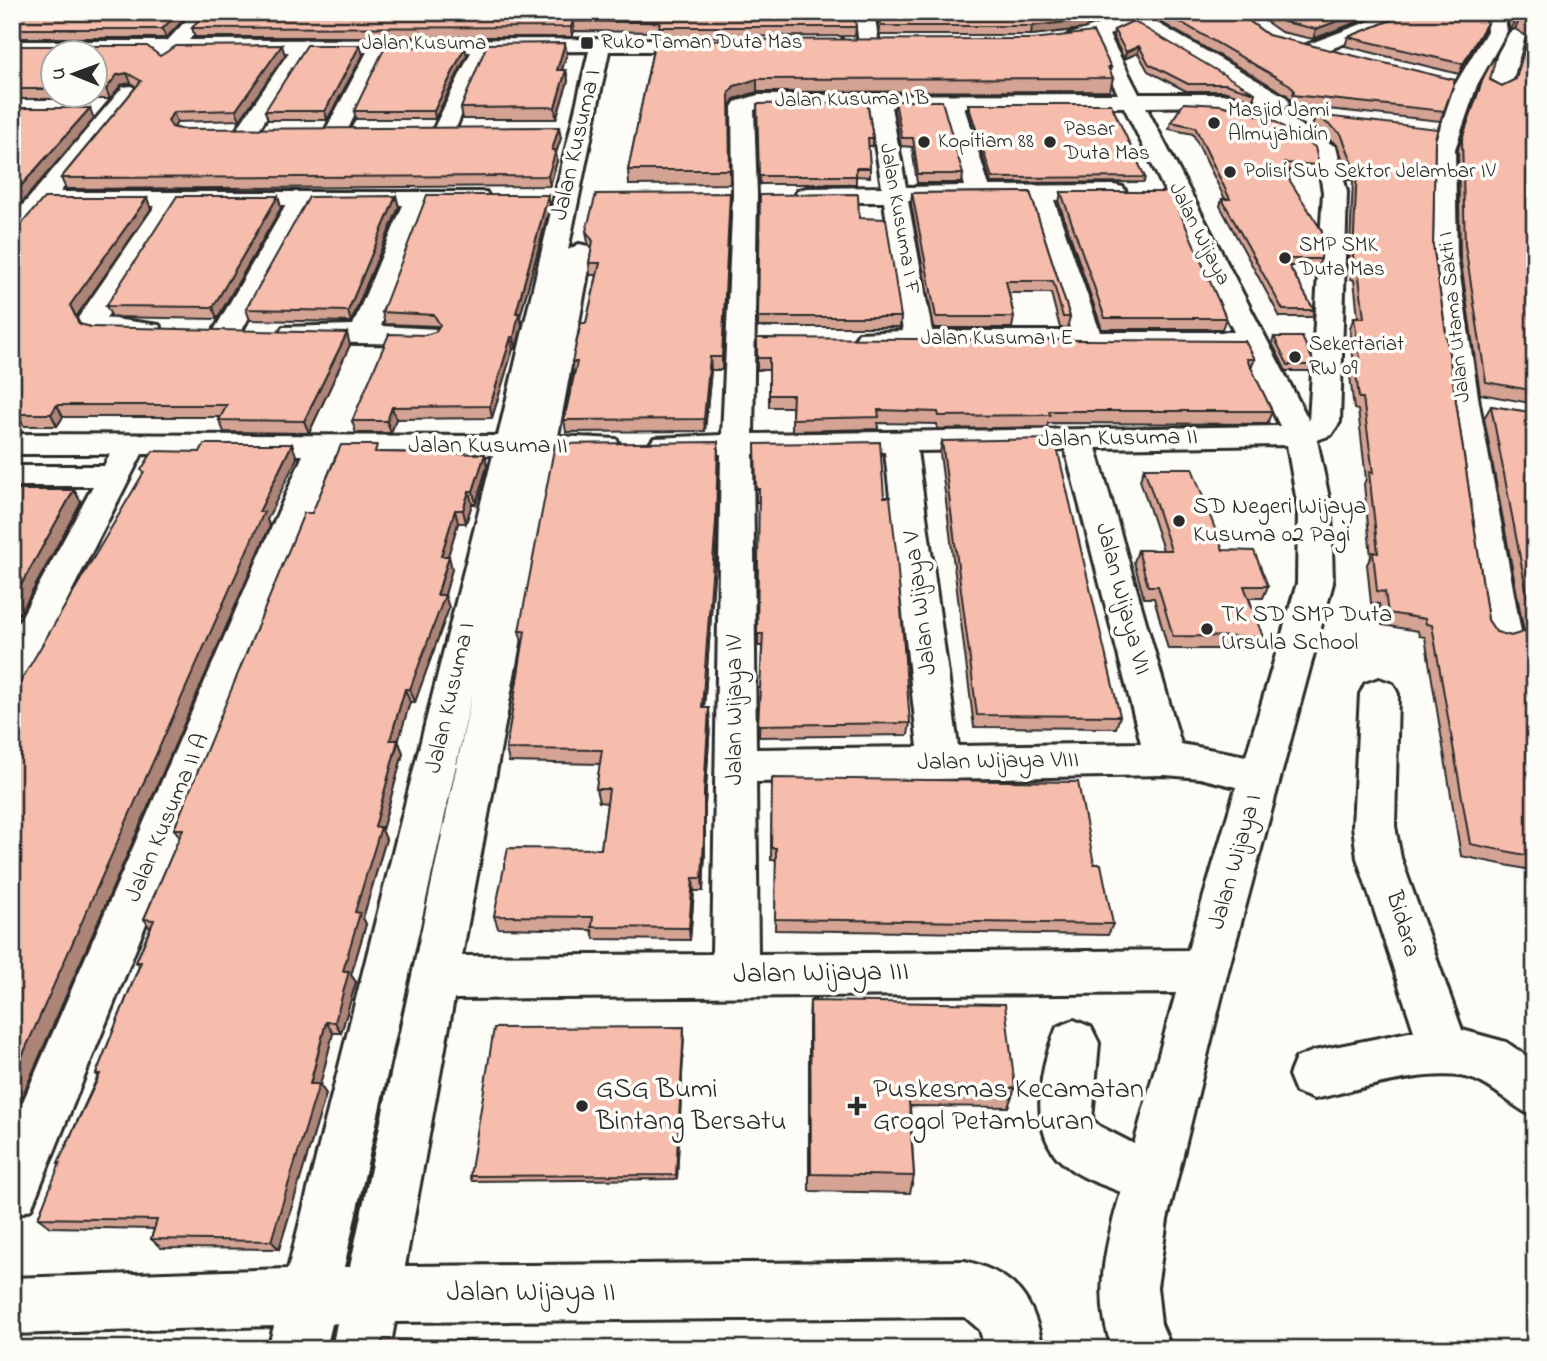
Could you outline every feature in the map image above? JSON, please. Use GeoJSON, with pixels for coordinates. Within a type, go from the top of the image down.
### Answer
{"type":"FeatureCollection","features":[{"type":"Feature","properties":{"kind":"street"},"geometry":{"type":"LineString","coordinates":[[108,63],[143,63],[205,12]]}},
{"type":"Feature","properties":{"kind":"street"},"geometry":{"type":"LineString","coordinates":[[864,12],[879,51]]}},
{"type":"Feature","properties":{"kind":"street"},"geometry":{"type":"LineString","coordinates":[[1111,58],[1063,50],[1079,49],[1112,24],[1163,12]]}},
{"type":"Feature","properties":{"kind":"street"},"geometry":{"type":"LineString","coordinates":[[1351,58],[1306,48],[1391,19]]}},
{"type":"Feature","properties":{"kind":"street"},"geometry":{"type":"LineString","coordinates":[[445,128],[483,47],[484,24]]}},
{"type":"Feature","properties":{"kind":"street"},"geometry":{"type":"LineString","coordinates":[[1112,24],[1294,113]]}},
{"type":"Feature","properties":{"kind":"street","name":"Jalan Wijaya"},"geometry":{"type":"LineString","coordinates":[[1112,24],[1111,58],[1300,435]]}},
{"type":"Feature","properties":{"kind":"street","name":"Jalan Utama Sakti I"},"geometry":{"type":"LineString","coordinates":[[1502,632],[1464,403],[1444,256],[1444,149],[1435,130],[1453,82],[1504,33]]}},
{"type":"Feature","properties":{"kind":"street"},"geometry":{"type":"LineString","coordinates":[[483,47],[502,37],[667,41]]}},
{"type":"Feature","properties":{"kind":"street"},"geometry":{"type":"LineString","coordinates":[[204,45],[217,39],[419,38]]}},
{"type":"Feature","properties":{"kind":"street"},"geometry":{"type":"LineString","coordinates":[[12,41],[128,41],[163,49]]}},
{"type":"Feature","properties":{"kind":"street","name":"Jalan Kusuma"},"geometry":{"type":"LineString","coordinates":[[610,49],[667,41],[835,45],[879,51]]}},
{"type":"Feature","properties":{"kind":"street","name":"Jalan Kusuma"},"geometry":{"type":"LineString","coordinates":[[108,54],[204,45],[879,51]]}},
{"type":"Feature","properties":{"kind":"street","name":"Jalan Kusuma"},"geometry":{"type":"LineString","coordinates":[[12,47],[163,49],[297,56],[483,47]]}},
{"type":"Feature","properties":{"kind":"street","name":"Jalan Kusuma I"},"geometry":{"type":"LineString","coordinates":[[304,1323],[511,446],[577,197],[610,49]]}},
{"type":"Feature","properties":{"kind":"street"},"geometry":{"type":"LineString","coordinates":[[337,129],[376,54]]}},
{"type":"Feature","properties":{"kind":"street"},"geometry":{"type":"LineString","coordinates":[[12,56],[38,56]]}},
{"type":"Feature","properties":{"kind":"street"},"geometry":{"type":"LineString","coordinates":[[248,129],[297,56]]}},
{"type":"Feature","properties":{"kind":"street"},"geometry":{"type":"LineString","coordinates":[[12,63],[38,63]]}},
{"type":"Feature","properties":{"kind":"street","name":"Jalan Kusuma I B"},"geometry":{"type":"LineString","coordinates":[[737,444],[755,338],[745,195],[746,105],[758,101],[879,99],[1131,99]]}},
{"type":"Feature","properties":{"kind":"street","name":"Jalan Kusuma I F"},"geometry":{"type":"LineString","coordinates":[[879,99],[919,339]]}},
{"type":"Feature","properties":{"kind":"street"},"geometry":{"type":"LineString","coordinates":[[951,99],[979,193]]}},
{"type":"Feature","properties":{"kind":"street"},"geometry":{"type":"LineString","coordinates":[[1131,99],[1227,101],[1269,113],[1317,116]]}},
{"type":"Feature","properties":{"kind":"street"},"geometry":{"type":"LineString","coordinates":[[12,234],[124,101],[91,109]]}},
{"type":"Feature","properties":{"kind":"street"},"geometry":{"type":"LineString","coordinates":[[1269,113],[1328,152],[1335,192],[1325,422],[1320,428],[1300,435]]}},
{"type":"Feature","properties":{"kind":"street"},"geometry":{"type":"LineString","coordinates":[[418,128],[473,128]]}},
{"type":"Feature","properties":{"kind":"street"},"geometry":{"type":"LineString","coordinates":[[554,128],[591,135]]}},
{"type":"Feature","properties":{"kind":"street"},"geometry":{"type":"LineString","coordinates":[[222,129],[273,129]]}},
{"type":"Feature","properties":{"kind":"street"},"geometry":{"type":"LineString","coordinates":[[312,129],[364,129]]}},
{"type":"Feature","properties":{"kind":"street"},"geometry":{"type":"LineString","coordinates":[[719,195],[1178,192]]}},
{"type":"Feature","properties":{"kind":"street"},"geometry":{"type":"LineString","coordinates":[[1040,193],[1088,339]]}},
{"type":"Feature","properties":{"kind":"street"},"geometry":{"type":"LineString","coordinates":[[364,333],[418,197]]}},
{"type":"Feature","properties":{"kind":"street"},"geometry":{"type":"LineString","coordinates":[[42,199],[497,197]]}},
{"type":"Feature","properties":{"kind":"street"},"geometry":{"type":"LineString","coordinates":[[536,197],[577,197]]}},
{"type":"Feature","properties":{"kind":"street","name":"Jalan Kusuma I"},"geometry":{"type":"LineString","coordinates":[[361,1349],[542,447],[577,197]]}},
{"type":"Feature","properties":{"kind":"street"},"geometry":{"type":"LineString","coordinates":[[173,198],[92,318],[93,324],[107,330],[427,335]]}},
{"type":"Feature","properties":{"kind":"street"},"geometry":{"type":"LineString","coordinates":[[224,332],[302,198]]}},
{"type":"Feature","properties":{"kind":"street","name":"Jalan Kusuma I E"},"geometry":{"type":"LineString","coordinates":[[837,338],[1253,341]]}},
{"type":"Feature","properties":{"kind":"street"},"geometry":{"type":"LineString","coordinates":[[1464,403],[1499,408]]}},
{"type":"Feature","properties":{"kind":"street","name":"Jalan Kusuma II"},"geometry":{"type":"LineString","coordinates":[[12,444],[123,461],[323,445],[542,447],[1300,435]]}},
{"type":"Feature","properties":{"kind":"street","name":"Jalan Wijaya I"},"geometry":{"type":"LineString","coordinates":[[1143,1349],[1133,1327],[1129,1287],[1150,1178],[1205,971],[1315,583],[1316,526],[1312,470],[1300,435]]}},
{"type":"Feature","properties":{"kind":"street","name":"Jalan Wijaya VII"},"geometry":{"type":"LineString","coordinates":[[1078,440],[1165,759]]}},
{"type":"Feature","properties":{"kind":"street","name":"Jalan Wijaya V"},"geometry":{"type":"LineString","coordinates":[[900,442],[940,764]]}},
{"type":"Feature","properties":{"kind":"street","name":"Jalan Wijaya IV"},"geometry":{"type":"LineString","coordinates":[[735,975],[737,444]]}},
{"type":"Feature","properties":{"kind":"street","name":"Jalan Kusuma II A"},"geometry":{"type":"LineString","coordinates":[[12,1190],[323,445]]}},
{"type":"Feature","properties":{"kind":"street"},"geometry":{"type":"LineString","coordinates":[[12,476],[123,461]]}},
{"type":"Feature","properties":{"kind":"street"},"geometry":{"type":"LineString","coordinates":[[12,670],[123,461]]}},
{"type":"Feature","properties":{"kind":"street","name":"Bidara"},"geometry":{"type":"LineString","coordinates":[[1379,694],[1374,826],[1379,858],[1392,889],[1414,964],[1444,1049]]}},
{"type":"Feature","properties":{"kind":"street","name":"Jalan Wijaya VIII"},"geometry":{"type":"LineString","coordinates":[[735,766],[1165,759],[1200,762],[1261,776]]}},
{"type":"Feature","properties":{"kind":"street","name":"Jalan Wijaya III"},"geometry":{"type":"LineString","coordinates":[[436,978],[1205,971]]}},
{"type":"Feature","properties":{"kind":"street"},"geometry":{"type":"LineString","coordinates":[[1073,1043],[1064,1110],[1067,1132],[1087,1152],[1150,1178]]}},
{"type":"Feature","properties":{"kind":"street"},"geometry":{"type":"LineString","coordinates":[[1314,1074],[1444,1049],[1488,1059],[1535,1092]]}},
{"type":"Feature","properties":{"kind":"street","name":"Jalan Wijaya II"},"geometry":{"type":"LineString","coordinates":[[12,1306],[304,1323],[373,1294],[965,1289],[980,1292],[992,1299],[1010,1324],[1014,1349]]}},
{"type":"Feature","properties":{"kind":"building"},"geometry":{"type":"Polygon","coordinates":[[[12,12],[179,12],[162,29],[12,29],[12,12]]]}},
{"type":"Feature","properties":{"kind":"building"},"geometry":{"type":"Polygon","coordinates":[[[205,12],[854,12],[856,27],[659,27],[660,22],[573,21],[571,27],[192,28],[205,12]]]}},
{"type":"Feature","properties":{"kind":"building"},"geometry":{"type":"Polygon","coordinates":[[[878,12],[1104,12],[1085,20],[1032,26],[881,26],[878,12]]]}},
{"type":"Feature","properties":{"kind":"building"},"geometry":{"type":"Polygon","coordinates":[[[1163,12],[1237,12],[1268,35],[1455,80],[1444,111],[1293,95],[1294,90],[1290,85],[1163,12]]]}},
{"type":"Feature","properties":{"kind":"building"},"geometry":{"type":"Polygon","coordinates":[[[1269,12],[1362,12],[1316,29],[1284,22],[1269,12]]]}},
{"type":"Feature","properties":{"kind":"building"},"geometry":{"type":"Polygon","coordinates":[[[1405,12],[1488,12],[1488,21],[1463,64],[1348,37],[1402,16],[1405,12]]]}},
{"type":"Feature","properties":{"kind":"building"},"geometry":{"type":"Polygon","coordinates":[[[1512,12],[1535,12],[1535,391],[1486,382],[1465,245],[1462,139],[1484,76],[1497,52],[1490,80],[1502,86],[1516,79],[1531,26],[1520,19],[1514,21],[1512,12]]]}},
{"type":"Feature","properties":{"kind":"building"},"geometry":{"type":"Polygon","coordinates":[[[1133,21],[1255,93],[1225,84],[1188,84],[1149,64],[1139,46],[1126,52],[1114,30],[1133,21]]]}},
{"type":"Feature","properties":{"kind":"building"},"geometry":{"type":"Polygon","coordinates":[[[1093,32],[1111,67],[1108,67],[1113,78],[757,79],[734,86],[729,92],[730,170],[628,170],[655,40],[1033,39],[1093,32]]]}},
{"type":"Feature","properties":{"kind":"building"},"geometry":{"type":"Polygon","coordinates":[[[565,43],[557,70],[566,70],[555,107],[461,108],[487,44],[565,43]]]}},
{"type":"Feature","properties":{"kind":"building"},"geometry":{"type":"Polygon","coordinates":[[[282,45],[236,110],[173,112],[168,121],[172,127],[559,127],[552,150],[556,150],[548,176],[61,178],[141,81],[127,73],[117,75],[108,86],[108,46],[147,46],[160,56],[176,46],[282,45]]]}},
{"type":"Feature","properties":{"kind":"building"},"geometry":{"type":"Polygon","coordinates":[[[307,45],[360,45],[325,111],[265,111],[307,45]]]}},
{"type":"Feature","properties":{"kind":"building"},"geometry":{"type":"Polygon","coordinates":[[[12,46],[38,46],[38,89],[12,89],[12,46]]]}},
{"type":"Feature","properties":{"kind":"building"},"geometry":{"type":"Polygon","coordinates":[[[385,47],[465,47],[434,111],[354,111],[385,47]]]}},
{"type":"Feature","properties":{"kind":"building"},"geometry":{"type":"Polygon","coordinates":[[[895,101],[942,101],[963,174],[918,174],[913,138],[902,138],[895,101]]]}},
{"type":"Feature","properties":{"kind":"building"},"geometry":{"type":"Polygon","coordinates":[[[867,102],[873,138],[868,138],[870,168],[856,168],[856,176],[759,176],[757,104],[867,102]]]}},
{"type":"Feature","properties":{"kind":"building"},"geometry":{"type":"Polygon","coordinates":[[[1184,103],[1221,105],[1271,119],[1315,147],[1319,165],[1284,163],[1290,173],[1285,173],[1322,231],[1321,259],[1285,259],[1314,310],[1283,310],[1222,199],[1230,199],[1195,127],[1171,122],[1184,103]]]}},
{"type":"Feature","properties":{"kind":"building","name":"Pasar Duta Mas"},"geometry":{"type":"Polygon","coordinates":[[[968,104],[1111,104],[1145,177],[992,178],[968,104]]]}},
{"type":"Feature","properties":{"kind":"building"},"geometry":{"type":"Polygon","coordinates":[[[12,108],[90,108],[12,196],[12,108]]]}},
{"type":"Feature","properties":{"kind":"building"},"geometry":{"type":"Polygon","coordinates":[[[1316,115],[1438,129],[1435,138],[1433,245],[1488,620],[1496,632],[1511,636],[1524,632],[1532,620],[1491,406],[1535,413],[1535,857],[1470,844],[1432,625],[1426,624],[1425,619],[1388,613],[1385,592],[1377,591],[1373,552],[1378,553],[1369,472],[1373,473],[1363,398],[1359,398],[1355,364],[1361,365],[1354,317],[1364,318],[1358,268],[1355,268],[1353,255],[1357,169],[1352,169],[1352,161],[1341,134],[1316,115]]]}},
{"type":"Feature","properties":{"kind":"building"},"geometry":{"type":"Polygon","coordinates":[[[1030,192],[1070,317],[1063,317],[1053,281],[1006,281],[1014,317],[936,317],[912,193],[1030,192]]]}},
{"type":"Feature","properties":{"kind":"building"},"geometry":{"type":"Polygon","coordinates":[[[1061,192],[1171,192],[1226,318],[1105,318],[1061,192]]]}},
{"type":"Feature","properties":{"kind":"building"},"geometry":{"type":"Polygon","coordinates":[[[730,193],[722,357],[710,357],[704,419],[564,420],[577,362],[572,362],[581,323],[586,323],[600,263],[589,263],[593,241],[586,231],[596,194],[730,193]]]}},
{"type":"Feature","properties":{"kind":"building"},"geometry":{"type":"Polygon","coordinates":[[[858,194],[859,218],[886,219],[901,317],[758,317],[760,195],[858,194]]]}},
{"type":"Feature","properties":{"kind":"building"},"geometry":{"type":"Polygon","coordinates":[[[427,195],[548,195],[516,313],[519,313],[514,337],[511,337],[490,406],[392,407],[387,421],[352,421],[389,334],[425,335],[435,332],[440,325],[434,315],[382,312],[427,195]]]}},
{"type":"Feature","properties":{"kind":"building"},"geometry":{"type":"Polygon","coordinates":[[[177,196],[278,196],[213,307],[106,306],[177,196]]]}},
{"type":"Feature","properties":{"kind":"building"},"geometry":{"type":"Polygon","coordinates":[[[396,196],[348,311],[246,309],[309,197],[396,196]]]}},
{"type":"Feature","properties":{"kind":"building"},"geometry":{"type":"Polygon","coordinates":[[[44,198],[147,198],[70,305],[79,324],[91,327],[347,333],[304,421],[219,420],[227,405],[57,405],[51,414],[18,414],[21,409],[12,409],[12,231],[17,229],[44,198]]]}},
{"type":"Feature","properties":{"kind":"building","name":"Sekertariat RW 09"},"geometry":{"type":"Polygon","coordinates":[[[1274,337],[1302,337],[1315,365],[1288,365],[1274,337]]]}},
{"type":"Feature","properties":{"kind":"building"},"geometry":{"type":"Polygon","coordinates":[[[757,338],[1245,341],[1255,359],[1247,359],[1272,411],[1049,411],[1050,415],[939,416],[938,412],[878,410],[879,417],[792,419],[793,395],[769,395],[769,358],[757,358],[757,338]]]}},
{"type":"Feature","properties":{"kind":"building"},"geometry":{"type":"Polygon","coordinates":[[[1055,439],[1120,716],[977,715],[942,441],[1055,439]]]}},
{"type":"Feature","properties":{"kind":"building"},"geometry":{"type":"Polygon","coordinates":[[[718,442],[716,522],[702,708],[709,708],[702,878],[693,878],[689,928],[592,927],[593,917],[494,916],[508,848],[601,849],[609,789],[596,789],[602,750],[506,749],[525,631],[519,631],[555,444],[718,442]]]}},
{"type":"Feature","properties":{"kind":"building"},"geometry":{"type":"Polygon","coordinates":[[[880,442],[884,497],[890,497],[897,559],[910,723],[758,725],[763,634],[757,634],[759,489],[756,489],[755,444],[880,442]]]}},
{"type":"Feature","properties":{"kind":"building"},"geometry":{"type":"Polygon","coordinates":[[[204,444],[292,444],[259,512],[264,512],[12,1079],[12,696],[144,472],[141,470],[153,451],[200,452],[204,444]]]}},
{"type":"Feature","properties":{"kind":"building"},"geometry":{"type":"Polygon","coordinates":[[[341,445],[377,445],[375,452],[485,454],[473,491],[469,491],[463,510],[455,510],[441,556],[449,556],[437,595],[445,595],[410,689],[405,689],[390,740],[398,740],[375,827],[381,827],[355,912],[360,913],[343,971],[349,971],[335,1022],[326,1022],[310,1084],[319,1084],[271,1241],[151,1239],[157,1220],[38,1218],[58,1163],[100,1074],[96,1074],[141,962],[136,962],[154,920],[144,919],[183,829],[174,829],[304,513],[312,513],[341,445]]]}},
{"type":"Feature","properties":{"kind":"building"},"geometry":{"type":"Polygon","coordinates":[[[1144,468],[1192,468],[1223,550],[1254,551],[1268,586],[1244,586],[1263,637],[1173,636],[1158,586],[1148,586],[1138,550],[1171,550],[1144,468]]]}},
{"type":"Feature","properties":{"kind":"building"},"geometry":{"type":"Polygon","coordinates":[[[12,490],[74,490],[12,601],[12,490]]]}},
{"type":"Feature","properties":{"kind":"building"},"geometry":{"type":"Polygon","coordinates":[[[772,778],[1078,782],[1094,864],[1101,864],[1113,924],[775,919],[776,848],[771,848],[772,778]]]}},
{"type":"Feature","properties":{"kind":"building","name":"Puskesmas Kecamatan Grogol Petamburan"},"geometry":{"type":"Polygon","coordinates":[[[810,1001],[1005,1004],[1015,1088],[908,1086],[914,1176],[811,1174],[810,1001]]]}},
{"type":"Feature","properties":{"kind":"building","name":"GSG Bumi Bintang Bersatu"},"geometry":{"type":"Polygon","coordinates":[[[684,1027],[676,1175],[470,1176],[494,1028],[684,1027]]]}},
{"type":"Feature","properties":{"kind":"building"},"geometry":{"type":"Polygon","coordinates":[[[384,1339],[859,1349],[356,1349],[358,1343],[381,1343],[384,1339]]]}},
{"type":"Feature","properties":{"kind":"place","name":"Ruko Taman Duta Mas"},"geometry":{"type":"Point","coordinates":[587,43]}},
{"type":"Feature","properties":{"kind":"place","name":"Masjid Jami Almujahidin"},"geometry":{"type":"Point","coordinates":[1214,123]}},
{"type":"Feature","properties":{"kind":"place","name":"Kopitiam 88"},"geometry":{"type":"Point","coordinates":[924,142]}},
{"type":"Feature","properties":{"kind":"place","name":"Pasar Duta Mas"},"geometry":{"type":"Point","coordinates":[1050,142]}},
{"type":"Feature","properties":{"kind":"place","name":"Polisi Sub Sektor Jelambar IV"},"geometry":{"type":"Point","coordinates":[1230,172]}},
{"type":"Feature","properties":{"kind":"place","name":"SMP SMK Duta Mas"},"geometry":{"type":"Point","coordinates":[1285,258]}},
{"type":"Feature","properties":{"kind":"place","name":"Sekertariat RW 09"},"geometry":{"type":"Point","coordinates":[1295,357]}},
{"type":"Feature","properties":{"kind":"place","name":"SD Negeri Wijaya Kusuma 02 Pagi"},"geometry":{"type":"Point","coordinates":[1179,521]}},
{"type":"Feature","properties":{"kind":"place","name":"TK SD SMP Duta Ursula School"},"geometry":{"type":"Point","coordinates":[1207,629]}},
{"type":"Feature","properties":{"kind":"place","name":"GSG Bumi Bintang Bersatu"},"geometry":{"type":"Point","coordinates":[582,1106]}},
{"type":"Feature","properties":{"kind":"place","name":"Puskesmas Kecamatan Grogol Petamburan"},"geometry":{"type":"Point","coordinates":[857,1106]}}]}
